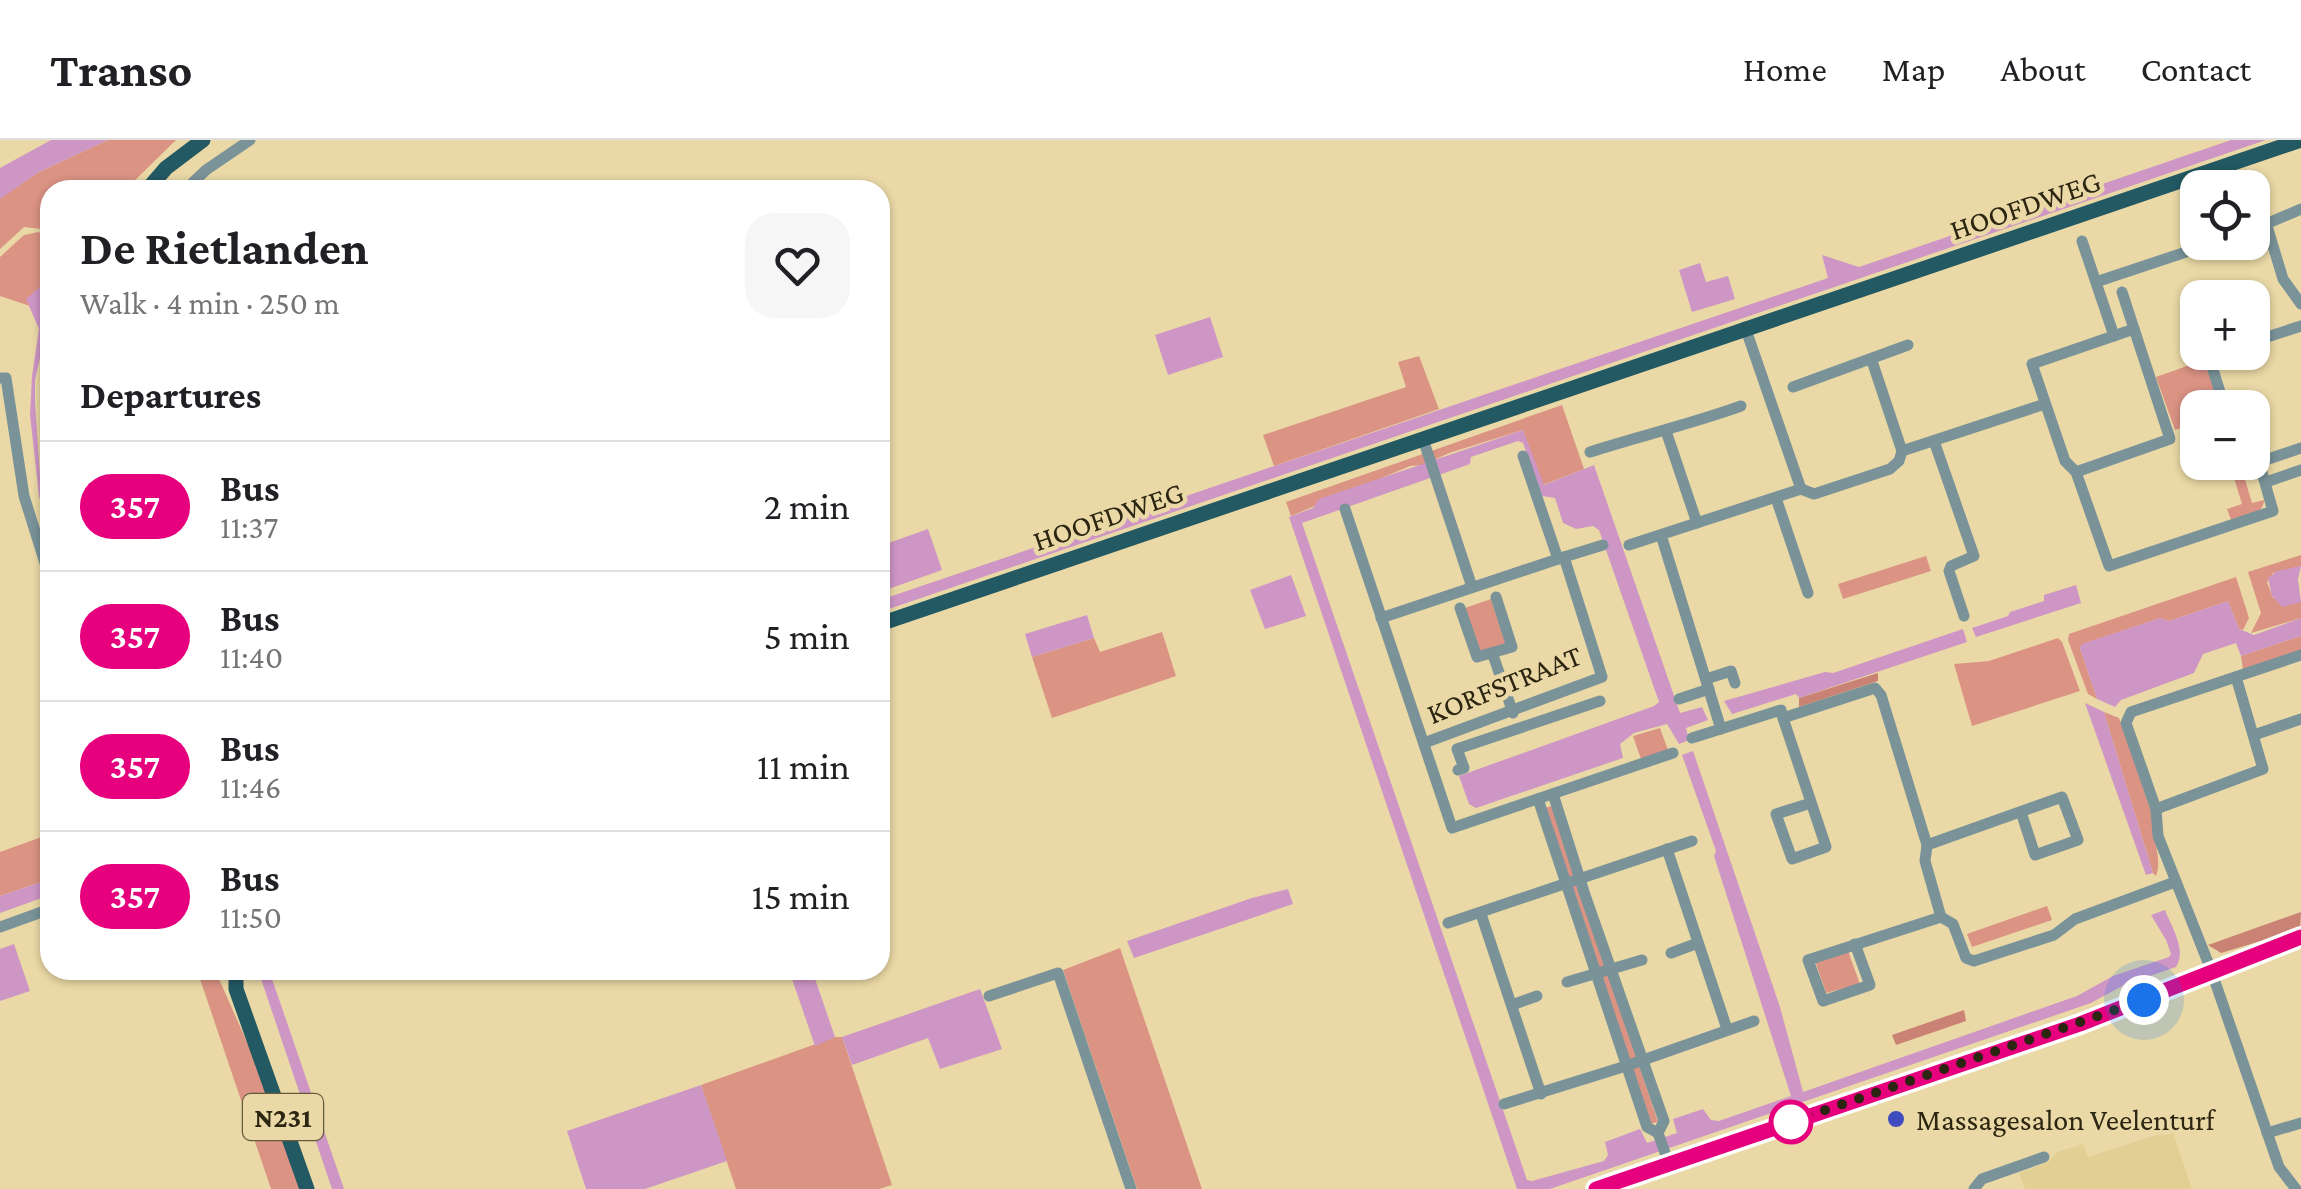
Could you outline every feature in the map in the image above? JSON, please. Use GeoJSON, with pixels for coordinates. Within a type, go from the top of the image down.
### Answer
{"type":"FeatureCollection","features":[{"type":"Feature","properties":{"kind":"main road"},"geometry":{"type":"LineString","coordinates":[[156,180],[203,140]]}},
{"type":"Feature","properties":{"kind":"main road","name":"HOOFDWEG"},"geometry":{"type":"LineString","coordinates":[[890,621],[2301,140]]}},
{"type":"Feature","properties":{"kind":"main road","name":"N231"},"geometry":{"type":"LineString","coordinates":[[229,980],[236,989],[308,1189]]}},
{"type":"Feature","properties":{"kind":"main road","name":"N231"},"geometry":{"type":"LineString","coordinates":[[236,980],[236,989]]}},
{"type":"Feature","properties":{"kind":"street"},"geometry":{"type":"LineString","coordinates":[[195,180],[250,140]]}},
{"type":"Feature","properties":{"kind":"street"},"geometry":{"type":"LineString","coordinates":[[2270,224],[2301,209]]}},
{"type":"Feature","properties":{"kind":"street"},"geometry":{"type":"LineString","coordinates":[[2270,236],[2283,279],[2299,296]]}},
{"type":"Feature","properties":{"kind":"street"},"geometry":{"type":"LineString","coordinates":[[2082,242],[2114,336]]}},
{"type":"Feature","properties":{"kind":"street"},"geometry":{"type":"LineString","coordinates":[[2096,282],[2180,254]]}},
{"type":"Feature","properties":{"kind":"street"},"geometry":{"type":"LineString","coordinates":[[2076,472],[2170,440],[2122,292]]}},
{"type":"Feature","properties":{"kind":"street"},"geometry":{"type":"LineString","coordinates":[[2270,336],[2301,326]]}},
{"type":"Feature","properties":{"kind":"street"},"geometry":{"type":"LineString","coordinates":[[2134,329],[2032,364],[2065,462],[2076,472],[2110,566],[2273,511],[2266,482],[2301,470]]}},
{"type":"Feature","properties":{"kind":"street"},"geometry":{"type":"LineString","coordinates":[[1746,331],[1801,489]]}},
{"type":"Feature","properties":{"kind":"street"},"geometry":{"type":"LineString","coordinates":[[1793,387],[1908,345]]}},
{"type":"Feature","properties":{"kind":"street"},"geometry":{"type":"LineString","coordinates":[[1630,546],[1801,489],[1814,494],[1890,469],[1899,461],[1902,451],[1872,361]]}},
{"type":"Feature","properties":{"kind":"street"},"geometry":{"type":"LineString","coordinates":[[0,378],[6,378],[24,496],[40,546]]}},
{"type":"Feature","properties":{"kind":"street"},"geometry":{"type":"LineString","coordinates":[[1902,451],[2045,404]]}},
{"type":"Feature","properties":{"kind":"street"},"geometry":{"type":"LineString","coordinates":[[1590,452],[1741,406]]}},
{"type":"Feature","properties":{"kind":"street"},"geometry":{"type":"LineString","coordinates":[[1666,431],[1696,524]]}},
{"type":"Feature","properties":{"kind":"street"},"geometry":{"type":"LineString","coordinates":[[1423,440],[1472,586]]}},
{"type":"Feature","properties":{"kind":"street"},"geometry":{"type":"LineString","coordinates":[[1934,441],[1974,556],[1948,571],[1964,616]]}},
{"type":"Feature","properties":{"kind":"street"},"geometry":{"type":"LineString","coordinates":[[2270,458],[2301,448]]}},
{"type":"Feature","properties":{"kind":"street","name":"KORFSTRAAT"},"geometry":{"type":"LineString","coordinates":[[1424,743],[1602,678],[1523,456]]}},
{"type":"Feature","properties":{"kind":"street"},"geometry":{"type":"LineString","coordinates":[[1776,498],[1808,593]]}},
{"type":"Feature","properties":{"kind":"street"},"geometry":{"type":"LineString","coordinates":[[1345,509],[1452,828],[1673,753]]}},
{"type":"Feature","properties":{"kind":"street"},"geometry":{"type":"LineString","coordinates":[[1661,535],[1721,729]]}},
{"type":"Feature","properties":{"kind":"street"},"geometry":{"type":"LineString","coordinates":[[1382,618],[1602,545]]}},
{"type":"Feature","properties":{"kind":"street"},"geometry":{"type":"LineString","coordinates":[[1460,608],[1477,657],[1493,655],[1512,647],[1496,597]]}},
{"type":"Feature","properties":{"kind":"street"},"geometry":{"type":"LineString","coordinates":[[1493,655],[1513,713]]}},
{"type":"Feature","properties":{"kind":"street"},"geometry":{"type":"LineString","coordinates":[[2296,1189],[2280,1166],[2267,1134],[2211,970],[2158,836],[2156,809],[2126,723],[2131,712],[2301,655]]}},
{"type":"Feature","properties":{"kind":"street"},"geometry":{"type":"LineString","coordinates":[[1679,699],[1731,671],[1735,683]]}},
{"type":"Feature","properties":{"kind":"street"},"geometry":{"type":"LineString","coordinates":[[2156,809],[2263,769],[2236,677]]}},
{"type":"Feature","properties":{"kind":"street"},"geometry":{"type":"LineString","coordinates":[[1783,718],[1875,688],[1888,714],[1927,845],[1925,861],[1941,917],[1953,924],[1966,958],[1974,961],[2054,935],[2075,918],[2175,882]]}},
{"type":"Feature","properties":{"kind":"street"},"geometry":{"type":"LineString","coordinates":[[1458,770],[1464,768],[1458,749],[1600,701]]}},
{"type":"Feature","properties":{"kind":"street"},"geometry":{"type":"LineString","coordinates":[[1692,738],[1781,710],[1783,718],[1811,802],[1826,848],[1792,859],[1776,814],[1811,802]]}},
{"type":"Feature","properties":{"kind":"street"},"geometry":{"type":"LineString","coordinates":[[2254,735],[2301,719]]}},
{"type":"Feature","properties":{"kind":"street"},"geometry":{"type":"LineString","coordinates":[[1553,794],[1664,1121],[1659,1134],[1668,1160]]}},
{"type":"Feature","properties":{"kind":"street"},"geometry":{"type":"LineString","coordinates":[[1927,845],[2062,797],[2078,840],[2035,855],[2021,812]]}},
{"type":"Feature","properties":{"kind":"street"},"geometry":{"type":"LineString","coordinates":[[1538,799],[1647,1127],[1659,1134]]}},
{"type":"Feature","properties":{"kind":"street"},"geometry":{"type":"LineString","coordinates":[[1448,923],[1692,841]]}},
{"type":"Feature","properties":{"kind":"street"},"geometry":{"type":"LineString","coordinates":[[1667,849],[1727,1029]]}},
{"type":"Feature","properties":{"kind":"street"},"geometry":{"type":"LineString","coordinates":[[0,927],[40,913]]}},
{"type":"Feature","properties":{"kind":"street"},"geometry":{"type":"LineString","coordinates":[[1481,914],[1541,1094]]}},
{"type":"Feature","properties":{"kind":"street"},"geometry":{"type":"LineString","coordinates":[[1855,944],[1870,985],[1822,1001],[1808,960],[1855,944],[1941,917]]}},
{"type":"Feature","properties":{"kind":"street"},"geometry":{"type":"LineString","coordinates":[[1596,1189],[1668,1160],[2080,1024],[2211,970],[2300,940]]}},
{"type":"Feature","properties":{"kind":"street"},"geometry":{"type":"LineString","coordinates":[[1671,953],[1698,943]]}},
{"type":"Feature","properties":{"kind":"street"},"geometry":{"type":"LineString","coordinates":[[1568,982],[1642,960]]}},
{"type":"Feature","properties":{"kind":"street"},"geometry":{"type":"LineString","coordinates":[[989,996],[1058,973],[1132,1189]]}},
{"type":"Feature","properties":{"kind":"street"},"geometry":{"type":"LineString","coordinates":[[1512,1005],[1537,996]]}},
{"type":"Feature","properties":{"kind":"street"},"geometry":{"type":"LineString","coordinates":[[1504,1104],[1754,1022]]}},
{"type":"Feature","properties":{"kind":"street"},"geometry":{"type":"LineString","coordinates":[[2267,1134],[2301,1122]]}},
{"type":"Feature","properties":{"kind":"street"},"geometry":{"type":"LineString","coordinates":[[1974,1189],[1982,1178],[2044,1157]]}},
{"type":"Feature","properties":{"kind":"street"},"geometry":{"type":"LineString","coordinates":[[1646,1172],[1651,1187]]}},
{"type":"Feature","properties":{"kind":"shaded area"},"geometry":{"type":"Polygon","coordinates":[[[51,140],[108,140],[39,172],[0,199],[0,168],[51,140]]]}},
{"type":"Feature","properties":{"kind":"shaded area"},"geometry":{"type":"Polygon","coordinates":[[[108,140],[176,140],[135,180],[40,180],[40,229],[24,227],[0,249],[0,199],[39,172],[108,140]]]}},
{"type":"Feature","properties":{"kind":"shaded area"},"geometry":{"type":"Polygon","coordinates":[[[2231,140],[2266,140],[890,609],[890,597],[1828,278],[1822,255],[1859,267],[2231,140]]]}},
{"type":"Feature","properties":{"kind":"shaded area"},"geometry":{"type":"Polygon","coordinates":[[[40,233],[40,287],[27,299],[30,306],[0,296],[0,257],[24,235],[40,233]]]}},
{"type":"Feature","properties":{"kind":"shaded area"},"geometry":{"type":"Polygon","coordinates":[[[1700,263],[1706,282],[1728,276],[1735,299],[1692,312],[1679,270],[1700,263]]]}},
{"type":"Feature","properties":{"kind":"shaded area"},"geometry":{"type":"Polygon","coordinates":[[[40,287],[40,358],[35,403],[40,500],[30,415],[39,329],[26,299],[40,287]]]}},
{"type":"Feature","properties":{"kind":"shaded area"},"geometry":{"type":"Polygon","coordinates":[[[1210,317],[1223,357],[1168,375],[1155,335],[1210,317]]]}},
{"type":"Feature","properties":{"kind":"shaded area"},"geometry":{"type":"Polygon","coordinates":[[[1419,356],[1439,409],[1274,466],[1263,435],[1406,387],[1398,362],[1419,356]]]}},
{"type":"Feature","properties":{"kind":"shaded area"},"geometry":{"type":"Polygon","coordinates":[[[2180,368],[2207,370],[2214,390],[2180,390],[2180,428],[2175,430],[2156,377],[2180,368]]]}},
{"type":"Feature","properties":{"kind":"shaded area"},"geometry":{"type":"Polygon","coordinates":[[[1562,405],[1584,469],[1543,485],[1523,430],[1410,466],[1291,516],[1286,502],[1562,405]]]}},
{"type":"Feature","properties":{"kind":"shaded area"},"geometry":{"type":"Polygon","coordinates":[[[1523,430],[1544,485],[1594,465],[1680,713],[1702,707],[1708,720],[1686,728],[1689,740],[1679,744],[1667,724],[1634,733],[1620,744],[1623,758],[1476,808],[1469,804],[1459,776],[1659,702],[1599,530],[1593,526],[1576,529],[1563,523],[1555,498],[1542,496],[1523,443],[1518,441],[1471,457],[1470,464],[1302,523],[1527,1180],[1604,1161],[1608,1155],[1605,1142],[1640,1129],[1647,1143],[1677,1133],[1673,1119],[1703,1109],[1711,1120],[1719,1121],[1791,1096],[1714,856],[1716,851],[1682,755],[1693,751],[1780,1007],[1803,1092],[2077,996],[2113,976],[2169,957],[2166,940],[2151,915],[2165,910],[2179,946],[2176,967],[2124,985],[2091,1003],[1550,1189],[1517,1189],[1289,517],[1313,508],[1319,499],[1523,430]]]}},
{"type":"Feature","properties":{"kind":"shaded area"},"geometry":{"type":"Polygon","coordinates":[[[2235,480],[2245,480],[2252,503],[2264,500],[2257,512],[2231,520],[2227,509],[2242,504],[2235,480]]]}},
{"type":"Feature","properties":{"kind":"shaded area"},"geometry":{"type":"Polygon","coordinates":[[[928,529],[942,570],[890,588],[890,542],[928,529]]]}},
{"type":"Feature","properties":{"kind":"shaded area"},"geometry":{"type":"Polygon","coordinates":[[[2301,555],[2301,566],[2273,573],[2267,582],[2273,598],[2301,602],[2301,618],[2251,633],[2261,613],[2248,572],[2301,555]]]}},
{"type":"Feature","properties":{"kind":"shaded area"},"geometry":{"type":"Polygon","coordinates":[[[1926,556],[1931,571],[1843,599],[1838,584],[1926,556]]]}},
{"type":"Feature","properties":{"kind":"shaded area"},"geometry":{"type":"Polygon","coordinates":[[[2301,566],[2301,602],[2282,607],[2272,596],[2268,578],[2277,571],[2301,566]]]}},
{"type":"Feature","properties":{"kind":"shaded area"},"geometry":{"type":"Polygon","coordinates":[[[1291,575],[1306,616],[1265,629],[1250,590],[1291,575]]]}},
{"type":"Feature","properties":{"kind":"shaded area"},"geometry":{"type":"Polygon","coordinates":[[[2236,577],[2249,618],[2243,630],[2239,629],[2228,601],[2169,621],[2160,618],[2083,644],[2080,648],[2097,699],[2088,694],[2069,634],[2236,577]]]}},
{"type":"Feature","properties":{"kind":"shaded area"},"geometry":{"type":"Polygon","coordinates":[[[2076,585],[2081,603],[1976,637],[1972,628],[2076,585]]]}},
{"type":"Feature","properties":{"kind":"shaded area"},"geometry":{"type":"Polygon","coordinates":[[[1491,599],[1506,644],[1481,653],[1465,608],[1491,599]]]}},
{"type":"Feature","properties":{"kind":"shaded area"},"geometry":{"type":"Polygon","coordinates":[[[2228,601],[2239,629],[2254,635],[2301,618],[2301,636],[2241,656],[2236,643],[2203,654],[2194,673],[2121,700],[2115,707],[2097,699],[2082,644],[2228,601]]]}},
{"type":"Feature","properties":{"kind":"shaded area"},"geometry":{"type":"Polygon","coordinates":[[[1087,615],[1094,638],[1032,657],[1025,634],[1087,615]]]}},
{"type":"Feature","properties":{"kind":"shaded area"},"geometry":{"type":"Polygon","coordinates":[[[1963,629],[1967,642],[1799,698],[1796,694],[1732,714],[1724,701],[1833,673],[1963,629]]]}},
{"type":"Feature","properties":{"kind":"shaded area"},"geometry":{"type":"Polygon","coordinates":[[[1162,632],[1176,676],[1052,718],[1032,657],[1094,638],[1100,652],[1162,632]]]}},
{"type":"Feature","properties":{"kind":"shaded area"},"geometry":{"type":"Polygon","coordinates":[[[2301,636],[2301,651],[2243,670],[2241,656],[2301,636]]]}},
{"type":"Feature","properties":{"kind":"shaded area"},"geometry":{"type":"Polygon","coordinates":[[[2058,638],[2080,691],[1972,726],[1954,664],[1989,661],[2058,638]]]}},
{"type":"Feature","properties":{"kind":"shaded area"},"geometry":{"type":"Polygon","coordinates":[[[1878,673],[1878,681],[1799,707],[1799,698],[1878,673]]]}},
{"type":"Feature","properties":{"kind":"shaded area"},"geometry":{"type":"Polygon","coordinates":[[[2085,703],[2104,712],[2153,873],[2146,875],[2085,703]]]}},
{"type":"Feature","properties":{"kind":"shaded area"},"geometry":{"type":"Polygon","coordinates":[[[2104,712],[2119,718],[2153,816],[2156,876],[2153,873],[2104,712]]]}},
{"type":"Feature","properties":{"kind":"shaded area"},"geometry":{"type":"Polygon","coordinates":[[[1660,728],[1668,750],[1641,759],[1633,736],[1660,728]]]}},
{"type":"Feature","properties":{"kind":"shaded area"},"geometry":{"type":"Polygon","coordinates":[[[1552,806],[1658,1122],[1650,1124],[1544,808],[1552,806]]]}},
{"type":"Feature","properties":{"kind":"shaded area"},"geometry":{"type":"Polygon","coordinates":[[[40,838],[40,882],[0,896],[0,852],[40,838]]]}},
{"type":"Feature","properties":{"kind":"shaded area"},"geometry":{"type":"Polygon","coordinates":[[[40,882],[40,899],[0,913],[0,896],[40,882]]]}},
{"type":"Feature","properties":{"kind":"shaded area"},"geometry":{"type":"Polygon","coordinates":[[[1288,889],[1293,904],[1134,958],[1127,941],[1252,898],[1288,889]]]}},
{"type":"Feature","properties":{"kind":"shaded area"},"geometry":{"type":"Polygon","coordinates":[[[2047,906],[2052,920],[1972,947],[1967,934],[2047,906]]]}},
{"type":"Feature","properties":{"kind":"shaded area"},"geometry":{"type":"Polygon","coordinates":[[[2301,912],[2300,929],[2221,953],[2208,945],[2301,912]]]}},
{"type":"Feature","properties":{"kind":"shaded area"},"geometry":{"type":"Polygon","coordinates":[[[14,944],[30,991],[0,1001],[0,949],[14,944]]]}},
{"type":"Feature","properties":{"kind":"shaded area"},"geometry":{"type":"Polygon","coordinates":[[[1120,948],[1202,1189],[1137,1189],[1063,970],[1120,948]]]}},
{"type":"Feature","properties":{"kind":"shaded area"},"geometry":{"type":"Polygon","coordinates":[[[1848,951],[1860,984],[1826,993],[1815,961],[1848,951]]]}},
{"type":"Feature","properties":{"kind":"shaded area"},"geometry":{"type":"Polygon","coordinates":[[[200,980],[219,980],[266,1085],[302,1189],[271,1189],[200,980]]]}},
{"type":"Feature","properties":{"kind":"shaded area"},"geometry":{"type":"Polygon","coordinates":[[[261,980],[272,980],[344,1189],[332,1189],[261,980]]]}},
{"type":"Feature","properties":{"kind":"shaded area"},"geometry":{"type":"Polygon","coordinates":[[[792,980],[815,980],[835,1037],[815,1046],[792,980]]]}},
{"type":"Feature","properties":{"kind":"shaded area"},"geometry":{"type":"Polygon","coordinates":[[[980,989],[1002,1049],[940,1069],[928,1038],[852,1065],[842,1037],[980,989]]]}},
{"type":"Feature","properties":{"kind":"shaded area"},"geometry":{"type":"Polygon","coordinates":[[[1964,1010],[1966,1021],[1896,1045],[1892,1035],[1964,1010]]]}},
{"type":"Feature","properties":{"kind":"shaded area"},"geometry":{"type":"Polygon","coordinates":[[[842,1037],[892,1185],[879,1189],[736,1189],[701,1085],[842,1037]]]}},
{"type":"Feature","properties":{"kind":"shaded area"},"geometry":{"type":"Polygon","coordinates":[[[701,1085],[727,1161],[645,1189],[586,1189],[567,1131],[701,1085]]]}},
{"type":"Feature","properties":{"kind":"shaded area"},"geometry":{"type":"Polygon","coordinates":[[[2172,1130],[2192,1189],[2025,1189],[2019,1173],[2049,1162],[2057,1152],[2083,1144],[2088,1157],[2172,1130]]]}},
{"type":"Feature","properties":{"kind":"bus line","name":"357"},"geometry":{"type":"LineString","coordinates":[[1596,1189],[2080,1024],[2301,937]]}},
{"type":"Feature","properties":{"kind":"place","name":"Massagesalon Veelenturf"},"geometry":{"type":"Point","coordinates":[1896,1119]}},
{"type":"Feature","properties":{"kind":"route"},"geometry":{"type":"LineString","coordinates":[[1791,1122],[2144,1000]]}}]}
